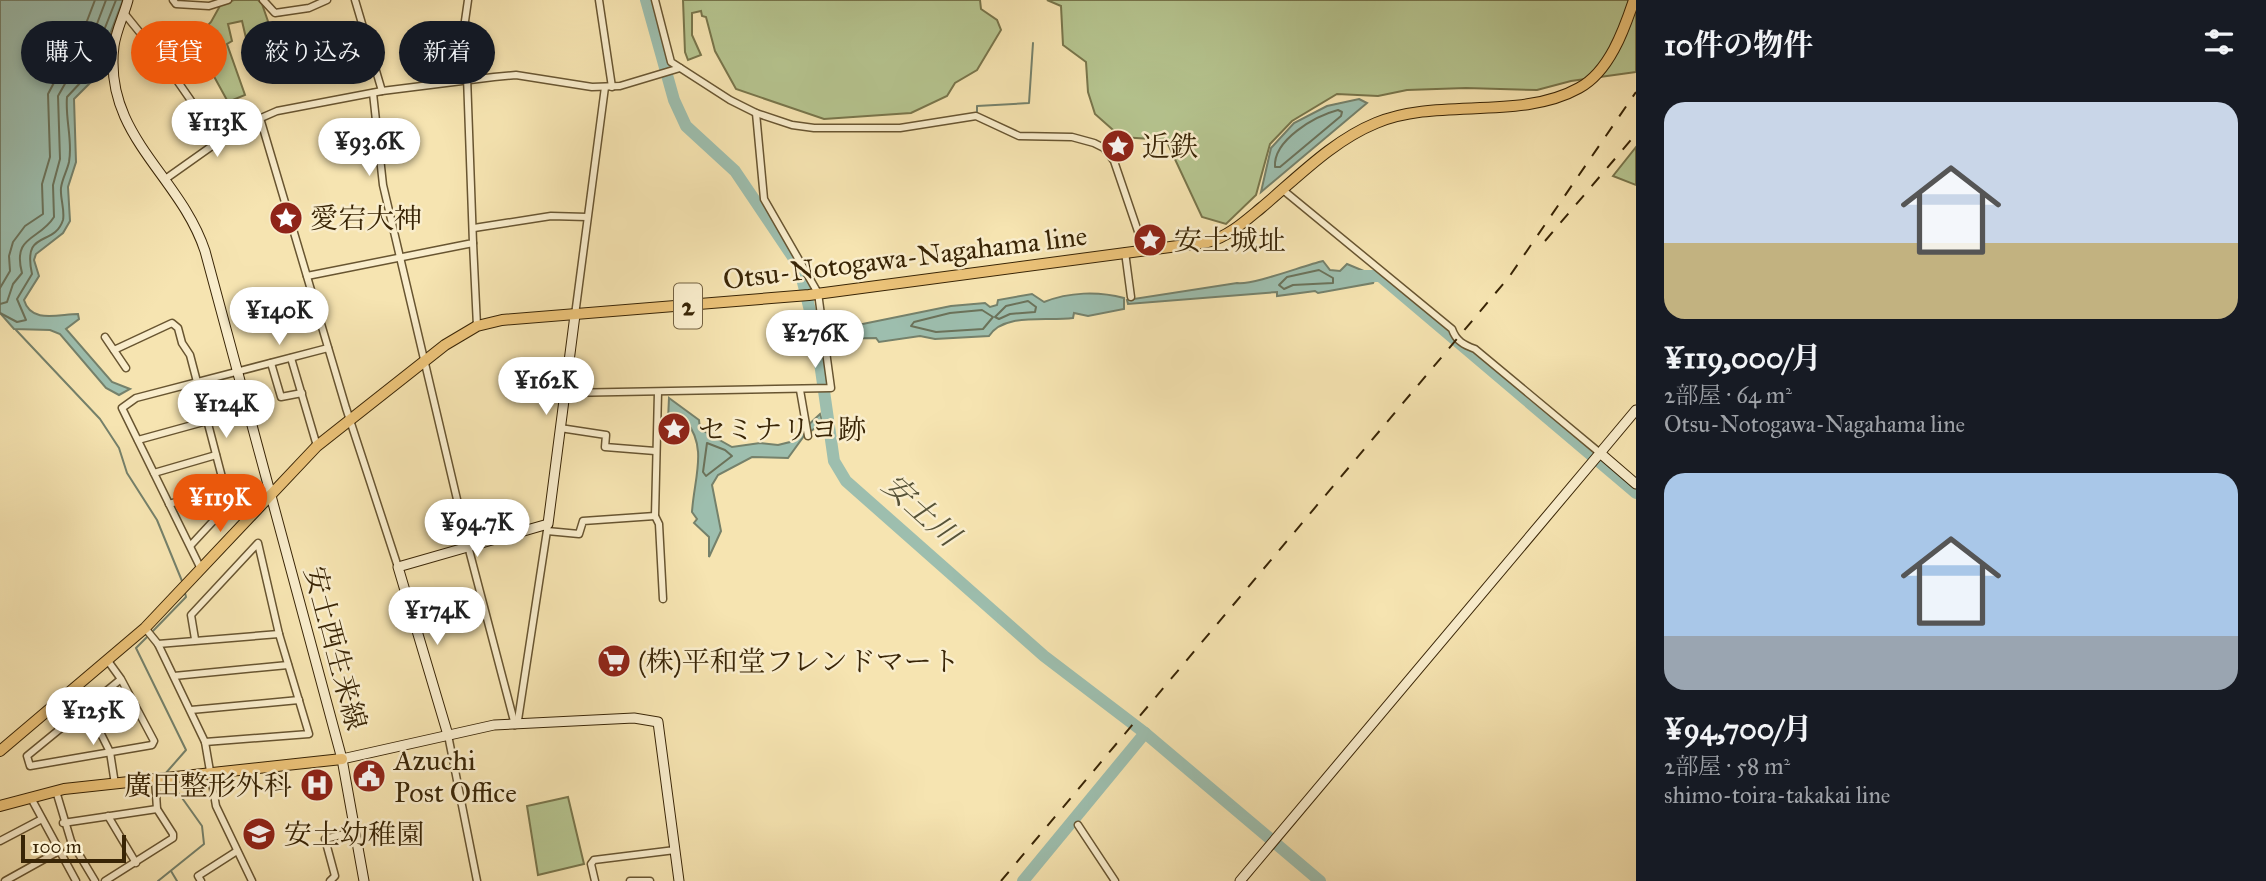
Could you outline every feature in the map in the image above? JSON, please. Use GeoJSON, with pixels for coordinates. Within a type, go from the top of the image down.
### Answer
{"type":"FeatureCollection","features":[{"type":"Feature","properties":{"kind":"main road","name":"安土西生来線"},"geometry":{"type":"LineString","coordinates":[[128,0],[114,43],[112,77],[117,101],[126,125],[197,226],[342,759],[364,881]]}},
{"type":"Feature","properties":{"kind":"main road","name":"Otsu-Notogawa-Nagahama line"},"geometry":{"type":"LineString","coordinates":[[0,751],[145,628],[317,446],[426,360],[477,326],[502,320],[809,294],[1217,240],[1234,230],[1344,140],[1379,121],[1415,113],[1535,102],[1562,97],[1582,87],[1611,54],[1634,0]]}},
{"type":"Feature","properties":{"kind":"main road"},"geometry":{"type":"LineString","coordinates":[[447,735],[398,567],[468,546],[548,528],[575,315]]}},
{"type":"Feature","properties":{"kind":"main road"},"geometry":{"type":"LineString","coordinates":[[1240,881],[1636,410]]}},
{"type":"Feature","properties":{"kind":"main road"},"geometry":{"type":"LineString","coordinates":[[1600,453],[1636,484]]}},
{"type":"Feature","properties":{"kind":"main road"},"geometry":{"type":"LineString","coordinates":[[0,806],[56,791],[342,759],[494,725],[634,718],[658,722],[679,881]]}},
{"type":"Feature","properties":{"kind":"street"},"geometry":{"type":"LineString","coordinates":[[173,0],[176,4],[209,6],[228,0]]}},
{"type":"Feature","properties":{"kind":"street"},"geometry":{"type":"LineString","coordinates":[[263,0],[275,13],[309,8],[327,0]]}},
{"type":"Feature","properties":{"kind":"street"},"geometry":{"type":"LineString","coordinates":[[355,0],[382,91]]}},
{"type":"Feature","properties":{"kind":"street"},"geometry":{"type":"LineString","coordinates":[[465,21],[468,0]]}},
{"type":"Feature","properties":{"kind":"street"},"geometry":{"type":"LineString","coordinates":[[575,315],[587,217],[608,87],[599,0]]}},
{"type":"Feature","properties":{"kind":"street"},"geometry":{"type":"LineString","coordinates":[[655,0],[671,62],[677,70],[756,113],[814,128],[909,128],[976,116],[1019,136],[1084,139],[1104,148],[1114,161],[1144,249]]}},
{"type":"Feature","properties":{"kind":"street"},"geometry":{"type":"LineString","coordinates":[[124,13],[167,66],[219,141]]}},
{"type":"Feature","properties":{"kind":"street"},"geometry":{"type":"LineString","coordinates":[[495,77],[516,75],[608,87],[677,70]]}},
{"type":"Feature","properties":{"kind":"street"},"geometry":{"type":"LineString","coordinates":[[164,180],[219,141],[277,111],[432,84]]}},
{"type":"Feature","properties":{"kind":"street"},"geometry":{"type":"LineString","coordinates":[[468,84],[477,326]]}},
{"type":"Feature","properties":{"kind":"street"},"geometry":{"type":"LineString","coordinates":[[373,93],[383,185],[468,546],[514,725]]}},
{"type":"Feature","properties":{"kind":"street"},"geometry":{"type":"LineString","coordinates":[[564,393],[831,388],[822,320],[764,199],[756,113]]}},
{"type":"Feature","properties":{"kind":"street"},"geometry":{"type":"LineString","coordinates":[[260,118],[328,348],[398,567]]}},
{"type":"Feature","properties":{"kind":"street"},"geometry":{"type":"LineString","coordinates":[[1283,190],[1452,329],[1454,337],[1475,349],[1600,453]]}},
{"type":"Feature","properties":{"kind":"street"},"geometry":{"type":"LineString","coordinates":[[474,228],[551,216],[587,217]]}},
{"type":"Feature","properties":{"kind":"street"},"geometry":{"type":"LineString","coordinates":[[307,276],[473,243]]}},
{"type":"Feature","properties":{"kind":"street"},"geometry":{"type":"LineString","coordinates":[[1125,252],[1130,298]]}},
{"type":"Feature","properties":{"kind":"street"},"geometry":{"type":"LineString","coordinates":[[114,350],[172,323],[178,328],[182,343],[190,355],[229,504],[191,545]]}},
{"type":"Feature","properties":{"kind":"street"},"geometry":{"type":"LineString","coordinates":[[105,337],[126,368]]}},
{"type":"Feature","properties":{"kind":"street"},"geometry":{"type":"LineString","coordinates":[[201,569],[122,408],[128,402],[196,382],[328,348]]}},
{"type":"Feature","properties":{"kind":"street"},"geometry":{"type":"LineString","coordinates":[[291,358],[317,446]]}},
{"type":"Feature","properties":{"kind":"street"},"geometry":{"type":"LineString","coordinates":[[271,363],[281,397],[302,393]]}},
{"type":"Feature","properties":{"kind":"street"},"geometry":{"type":"LineString","coordinates":[[800,390],[808,436]]}},
{"type":"Feature","properties":{"kind":"street"},"geometry":{"type":"LineString","coordinates":[[658,392],[655,516],[659,524],[663,599]]}},
{"type":"Feature","properties":{"kind":"street"},"geometry":{"type":"LineString","coordinates":[[138,440],[207,421]]}},
{"type":"Feature","properties":{"kind":"street"},"geometry":{"type":"LineString","coordinates":[[560,428],[606,435],[605,447],[655,451]]}},
{"type":"Feature","properties":{"kind":"street"},"geometry":{"type":"LineString","coordinates":[[154,473],[216,454]]}},
{"type":"Feature","properties":{"kind":"street"},"geometry":{"type":"LineString","coordinates":[[169,504],[225,488]]}},
{"type":"Feature","properties":{"kind":"street"},"geometry":{"type":"LineString","coordinates":[[514,725],[518,720],[548,528],[579,534],[583,521],[655,516]]}},
{"type":"Feature","properties":{"kind":"street"},"geometry":{"type":"LineString","coordinates":[[195,639],[191,615],[258,543],[279,634],[309,734],[205,742]]}},
{"type":"Feature","properties":{"kind":"street"},"geometry":{"type":"LineString","coordinates":[[145,628],[158,644],[205,742],[216,806],[252,881]]}},
{"type":"Feature","properties":{"kind":"street"},"geometry":{"type":"LineString","coordinates":[[158,644],[279,634]]}},
{"type":"Feature","properties":{"kind":"street"},"geometry":{"type":"LineString","coordinates":[[108,662],[121,678],[154,741],[152,745],[30,766],[27,756],[121,678]]}},
{"type":"Feature","properties":{"kind":"street"},"geometry":{"type":"LineString","coordinates":[[174,676],[288,665]]}},
{"type":"Feature","properties":{"kind":"street"},"geometry":{"type":"LineString","coordinates":[[191,710],[299,700]]}},
{"type":"Feature","properties":{"kind":"street"},"geometry":{"type":"LineString","coordinates":[[87,706],[110,752],[115,784]]}},
{"type":"Feature","properties":{"kind":"street"},"geometry":{"type":"LineString","coordinates":[[447,735],[477,881]]}},
{"type":"Feature","properties":{"kind":"street"},"geometry":{"type":"LineString","coordinates":[[105,881],[173,838],[157,809],[155,779]]}},
{"type":"Feature","properties":{"kind":"street"},"geometry":{"type":"LineString","coordinates":[[56,791],[63,823],[95,881]]}},
{"type":"Feature","properties":{"kind":"street"},"geometry":{"type":"LineString","coordinates":[[31,798],[76,881]]}},
{"type":"Feature","properties":{"kind":"street"},"geometry":{"type":"LineString","coordinates":[[63,823],[157,809]]}},
{"type":"Feature","properties":{"kind":"street"},"geometry":{"type":"LineString","coordinates":[[108,816],[136,863]]}},
{"type":"Feature","properties":{"kind":"street"},"geometry":{"type":"LineString","coordinates":[[0,841],[41,819]]}},
{"type":"Feature","properties":{"kind":"street"},"geometry":{"type":"LineString","coordinates":[[1078,825],[1115,881]]}},
{"type":"Feature","properties":{"kind":"street"},"geometry":{"type":"LineString","coordinates":[[330,881],[335,876],[325,839],[356,831]]}},
{"type":"Feature","properties":{"kind":"street"},"geometry":{"type":"LineString","coordinates":[[201,881],[198,876],[237,850]]}},
{"type":"Feature","properties":{"kind":"street"},"geometry":{"type":"LineString","coordinates":[[595,881],[591,864],[594,860],[675,850]]}},
{"type":"Feature","properties":{"kind":"street"},"geometry":{"type":"LineString","coordinates":[[5,881],[59,851]]}},
{"type":"Feature","properties":{"kind":"street"},"geometry":{"type":"LineString","coordinates":[[630,881],[650,881]]}},
{"type":"Feature","properties":{"kind":"green space"},"geometry":{"type":"Polygon","coordinates":[[[234,0],[258,0],[268,21],[228,24],[232,41],[227,44],[227,21],[212,21],[221,4],[234,0]]]}},
{"type":"Feature","properties":{"kind":"green space"},"geometry":{"type":"Polygon","coordinates":[[[683,0],[980,0],[981,9],[997,20],[1001,30],[977,70],[955,83],[947,96],[911,113],[824,119],[736,89],[715,51],[706,17],[702,16],[701,11],[692,13],[692,35],[701,55],[688,60],[685,52],[683,0]]]}},
{"type":"Feature","properties":{"kind":"green space"},"geometry":{"type":"Polygon","coordinates":[[[1047,0],[1636,0],[1636,72],[1571,81],[1537,90],[1466,88],[1407,90],[1378,96],[1337,94],[1292,121],[1270,144],[1256,195],[1226,224],[1202,217],[1166,140],[1121,137],[1095,114],[1088,92],[1086,62],[1063,45],[1061,6],[1047,0]]]}},
{"type":"Feature","properties":{"kind":"green space"},"geometry":{"type":"Polygon","coordinates":[[[227,44],[245,95],[228,102],[218,84],[227,84],[227,44]]]}},
{"type":"Feature","properties":{"kind":"green space"},"geometry":{"type":"Polygon","coordinates":[[[1636,147],[1636,185],[1613,176],[1636,147]]]}},
{"type":"Feature","properties":{"kind":"green space"},"geometry":{"type":"Polygon","coordinates":[[[568,797],[584,864],[538,875],[527,806],[568,797]]]}},
{"type":"Feature","properties":{"kind":"water"},"geometry":{"type":"Polygon","coordinates":[[[0,0],[123,0],[115,21],[21,21],[21,84],[89,84],[74,99],[76,162],[68,187],[70,221],[63,233],[36,254],[34,260],[39,276],[24,300],[33,312],[39,315],[78,314],[79,319],[66,329],[112,382],[130,389],[119,395],[106,388],[60,334],[50,330],[14,329],[0,313],[0,0]]]}},
{"type":"Feature","properties":{"kind":"water"},"geometry":{"type":"Polygon","coordinates":[[[1359,99],[1367,103],[1261,192],[1271,148],[1294,123],[1327,106],[1359,99]]]}},
{"type":"Feature","properties":{"kind":"water"},"geometry":{"type":"Polygon","coordinates":[[[1323,261],[1330,270],[1340,271],[1347,264],[1376,276],[1373,283],[1318,293],[1315,291],[1277,296],[1277,292],[1128,304],[1127,300],[1245,283],[1323,261]]]}},
{"type":"Feature","properties":{"kind":"water"},"geometry":{"type":"Polygon","coordinates":[[[1032,294],[1044,302],[1073,294],[1114,296],[1124,298],[1124,309],[1088,316],[1074,313],[1073,318],[1015,321],[996,328],[989,336],[935,339],[920,336],[879,342],[876,338],[822,339],[820,324],[843,328],[951,306],[985,303],[990,307],[997,305],[998,300],[1032,294]]]}},
{"type":"Feature","properties":{"kind":"water"},"geometry":{"type":"Polygon","coordinates":[[[669,398],[699,420],[700,429],[732,447],[790,442],[820,414],[824,426],[821,424],[804,436],[788,458],[752,457],[718,475],[712,485],[721,531],[709,557],[709,537],[694,523],[697,519],[692,512],[698,464],[696,442],[686,421],[668,420],[669,398]]]}},
{"type":"Feature","properties":{"kind":"waterway","name":"安土川"},"geometry":{"type":"LineString","coordinates":[[646,0],[674,100],[686,126],[735,171],[799,266],[816,335],[834,461],[846,481],[1044,656],[1145,733],[1320,881]]}},
{"type":"Feature","properties":{"kind":"waterway"},"geometry":{"type":"LineString","coordinates":[[277,16],[288,14]]}},
{"type":"Feature","properties":{"kind":"waterway"},"geometry":{"type":"LineString","coordinates":[[977,114],[977,106],[1029,103],[1033,43]]}},
{"type":"Feature","properties":{"kind":"waterway"},"geometry":{"type":"LineString","coordinates":[[1352,276],[1380,276],[1636,493]]}},
{"type":"Feature","properties":{"kind":"waterway"},"geometry":{"type":"LineString","coordinates":[[16,330],[100,419],[119,448],[127,473],[157,520],[182,581]]}},
{"type":"Feature","properties":{"kind":"waterway"},"geometry":{"type":"LineString","coordinates":[[151,633],[186,597],[185,593]]}},
{"type":"Feature","properties":{"kind":"waterway"},"geometry":{"type":"LineString","coordinates":[[147,637],[136,648],[186,750],[165,774]]}},
{"type":"Feature","properties":{"kind":"waterway"},"geometry":{"type":"LineString","coordinates":[[1023,881],[1145,733]]}},
{"type":"Feature","properties":{"kind":"waterway"},"geometry":{"type":"LineString","coordinates":[[158,881],[204,844],[202,826],[170,781]]}},
{"type":"Feature","properties":{"kind":"waterway"},"geometry":{"type":"LineString","coordinates":[[171,871],[177,881]]}},
{"type":"Feature","properties":{"kind":"railway"},"geometry":{"type":"LineString","coordinates":[[1001,881],[1509,277],[1636,92]]}},
{"type":"Feature","properties":{"kind":"railway"},"geometry":{"type":"LineString","coordinates":[[1545,241],[1636,134]]}},
{"type":"Feature","properties":{"kind":"place","name":"近鉄"},"geometry":{"type":"Point","coordinates":[1118,146]}},
{"type":"Feature","properties":{"kind":"place","name":"愛宕大神"},"geometry":{"type":"Point","coordinates":[286,218]}},
{"type":"Feature","properties":{"kind":"place","name":"安土城址"},"geometry":{"type":"Point","coordinates":[1150,240]}},
{"type":"Feature","properties":{"kind":"place","name":"セミナリヨ跡"},"geometry":{"type":"Point","coordinates":[674,429]}},
{"type":"Feature","properties":{"kind":"place","name":"(株)平和堂フレンドマート"},"geometry":{"type":"Point","coordinates":[614,661]}},
{"type":"Feature","properties":{"kind":"place","name":"Azuchi Post Office"},"geometry":{"type":"Point","coordinates":[369,776]}},
{"type":"Feature","properties":{"kind":"place","name":"廣田整形外科"},"geometry":{"type":"Point","coordinates":[317,785]}},
{"type":"Feature","properties":{"kind":"place","name":"安土幼稚園"},"geometry":{"type":"Point","coordinates":[259,834]}}]}
